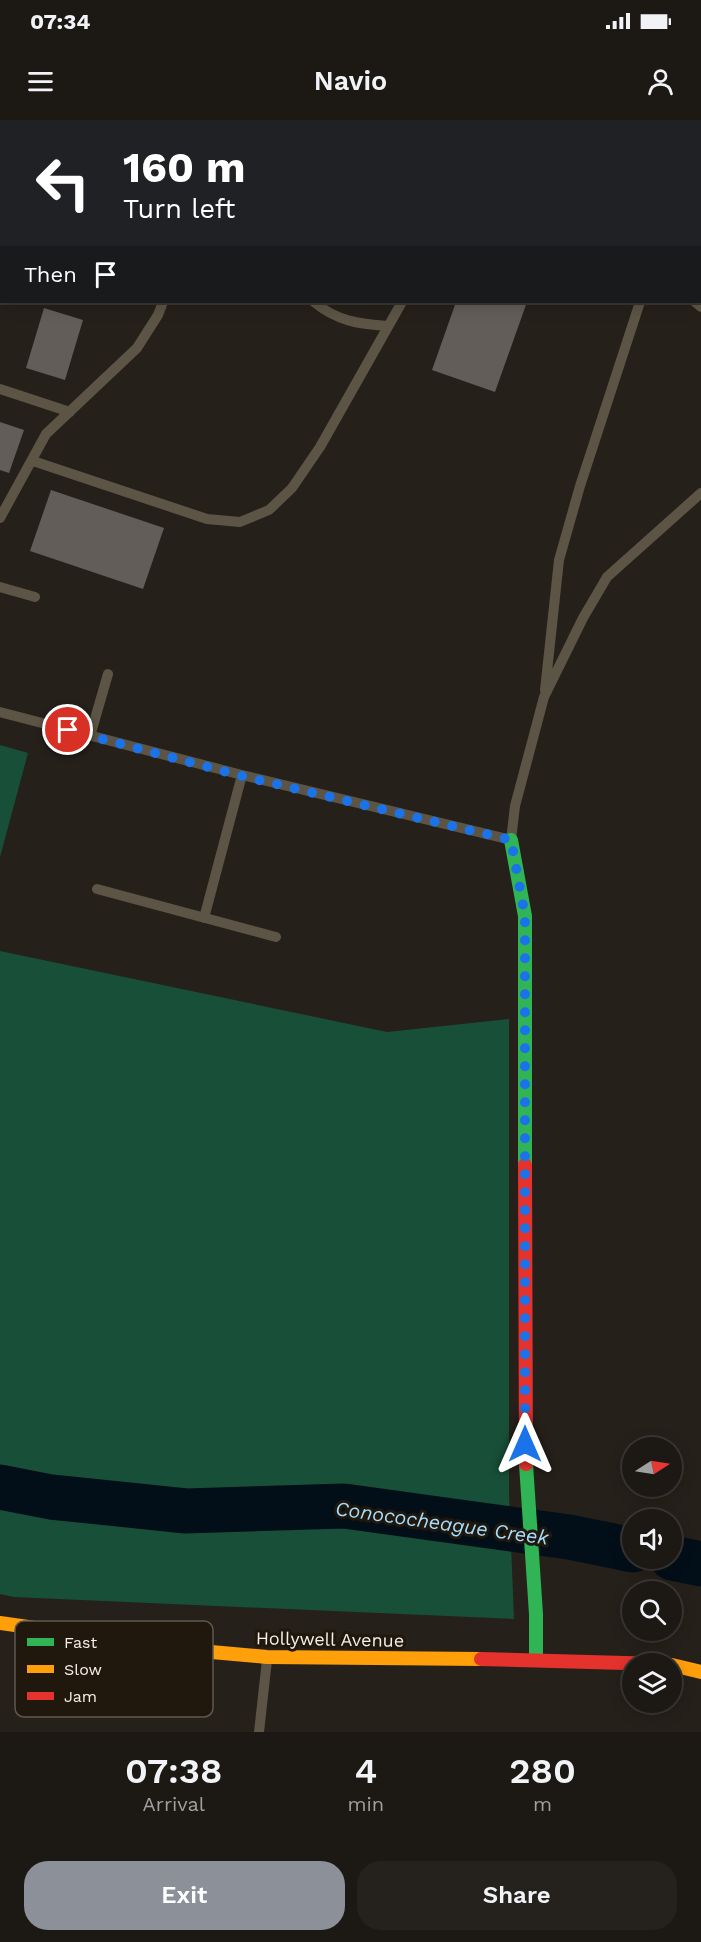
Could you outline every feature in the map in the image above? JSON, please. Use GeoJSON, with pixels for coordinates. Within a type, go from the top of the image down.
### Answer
{"type":"FeatureCollection","features":[{"type":"Feature","properties":{"kind":"street"},"geometry":{"type":"LineString","coordinates":[[511,840],[525,916],[525,1444],[536,1614],[536,1659]]}},
{"type":"Feature","properties":{"kind":"street","name":"Hollywell Avenue"},"geometry":{"type":"LineString","coordinates":[[0,1623],[15,1625]]}},
{"type":"Feature","properties":{"kind":"street","name":"Hollywell Avenue"},"geometry":{"type":"LineString","coordinates":[[213,1652],[267,1657],[536,1659],[622,1662]]}},
{"type":"Feature","properties":{"kind":"street"},"geometry":{"type":"LineString","coordinates":[[682,1667],[701,1672]]}},
{"type":"Feature","properties":{"kind":"lane"},"geometry":{"type":"LineString","coordinates":[[0,518],[46,434],[137,348],[158,315],[163,303]]}},
{"type":"Feature","properties":{"kind":"lane"},"geometry":{"type":"LineString","coordinates":[[315,303],[327,313],[357,324],[388,326]]}},
{"type":"Feature","properties":{"kind":"lane"},"geometry":{"type":"LineString","coordinates":[[33,461],[207,519],[240,522],[269,510],[292,488],[320,447],[401,303]]}},
{"type":"Feature","properties":{"kind":"lane"},"geometry":{"type":"LineString","coordinates":[[0,712],[242,776],[511,840],[515,806],[544,697],[559,560],[580,486],[640,303]]}},
{"type":"Feature","properties":{"kind":"lane"},"geometry":{"type":"LineString","coordinates":[[0,389],[70,412]]}},
{"type":"Feature","properties":{"kind":"lane"},"geometry":{"type":"LineString","coordinates":[[544,697],[583,618],[607,577],[701,493]]}},
{"type":"Feature","properties":{"kind":"lane"},"geometry":{"type":"LineString","coordinates":[[0,587],[35,597]]}},
{"type":"Feature","properties":{"kind":"lane"},"geometry":{"type":"LineString","coordinates":[[90,736],[108,674]]}},
{"type":"Feature","properties":{"kind":"lane"},"geometry":{"type":"LineString","coordinates":[[204,918],[242,776]]}},
{"type":"Feature","properties":{"kind":"lane"},"geometry":{"type":"LineString","coordinates":[[97,889],[276,937]]}},
{"type":"Feature","properties":{"kind":"lane"},"geometry":{"type":"LineString","coordinates":[[260,1732],[267,1657]]}},
{"type":"Feature","properties":{"kind":"green space"},"geometry":{"type":"Polygon","coordinates":[[[0,745],[28,753],[0,857],[0,745]]]}},
{"type":"Feature","properties":{"kind":"green space"},"geometry":{"type":"Polygon","coordinates":[[[0,951],[387,1032],[509,1019],[509,1495],[514,1619],[14,1597],[0,1594],[0,951]]]}},
{"type":"Feature","properties":{"kind":"building"},"geometry":{"type":"Polygon","coordinates":[[[456,303],[527,303],[495,392],[432,370],[456,303]]]}},
{"type":"Feature","properties":{"kind":"building"},"geometry":{"type":"Polygon","coordinates":[[[44,308],[83,320],[65,380],[26,368],[44,308]]]}},
{"type":"Feature","properties":{"kind":"building"},"geometry":{"type":"Polygon","coordinates":[[[0,422],[24,430],[9,473],[0,470],[0,422]]]}},
{"type":"Feature","properties":{"kind":"building"},"geometry":{"type":"Polygon","coordinates":[[[51,490],[164,528],[143,589],[30,551],[51,490]]]}},
{"type":"Feature","properties":{"kind":"waterway","name":"Conococheague Creek"},"geometry":{"type":"LineString","coordinates":[[0,1487],[51,1497],[186,1511],[344,1506],[569,1537],[622,1548]]}},
{"type":"Feature","properties":{"kind":"waterway","name":"Conococheague Creek"},"geometry":{"type":"LineString","coordinates":[[682,1560],[701,1564]]}},
{"type":"Feature","properties":{"kind":"traffic: fast"},"geometry":{"type":"LineString","coordinates":[[511,840],[525,916],[525,1165]]}},
{"type":"Feature","properties":{"kind":"traffic: fast"},"geometry":{"type":"LineString","coordinates":[[526,1464],[536,1614],[536,1659]]}},
{"type":"Feature","properties":{"kind":"traffic: slow"},"geometry":{"type":"LineString","coordinates":[[0,1623],[15,1625]]}},
{"type":"Feature","properties":{"kind":"traffic: slow"},"geometry":{"type":"LineString","coordinates":[[213,1652],[267,1657],[481,1659]]}},
{"type":"Feature","properties":{"kind":"traffic: slow"},"geometry":{"type":"LineString","coordinates":[[682,1667],[701,1672]]}},
{"type":"Feature","properties":{"kind":"traffic: jam"},"geometry":{"type":"LineString","coordinates":[[525,1165],[526,1464]]}},
{"type":"Feature","properties":{"kind":"traffic: jam"},"geometry":{"type":"LineString","coordinates":[[481,1659],[622,1663]]}},
{"type":"Feature","properties":{"kind":"route"},"geometry":{"type":"LineString","coordinates":[[68,730],[242,776],[511,840],[525,916],[525,1444]]}}]}
